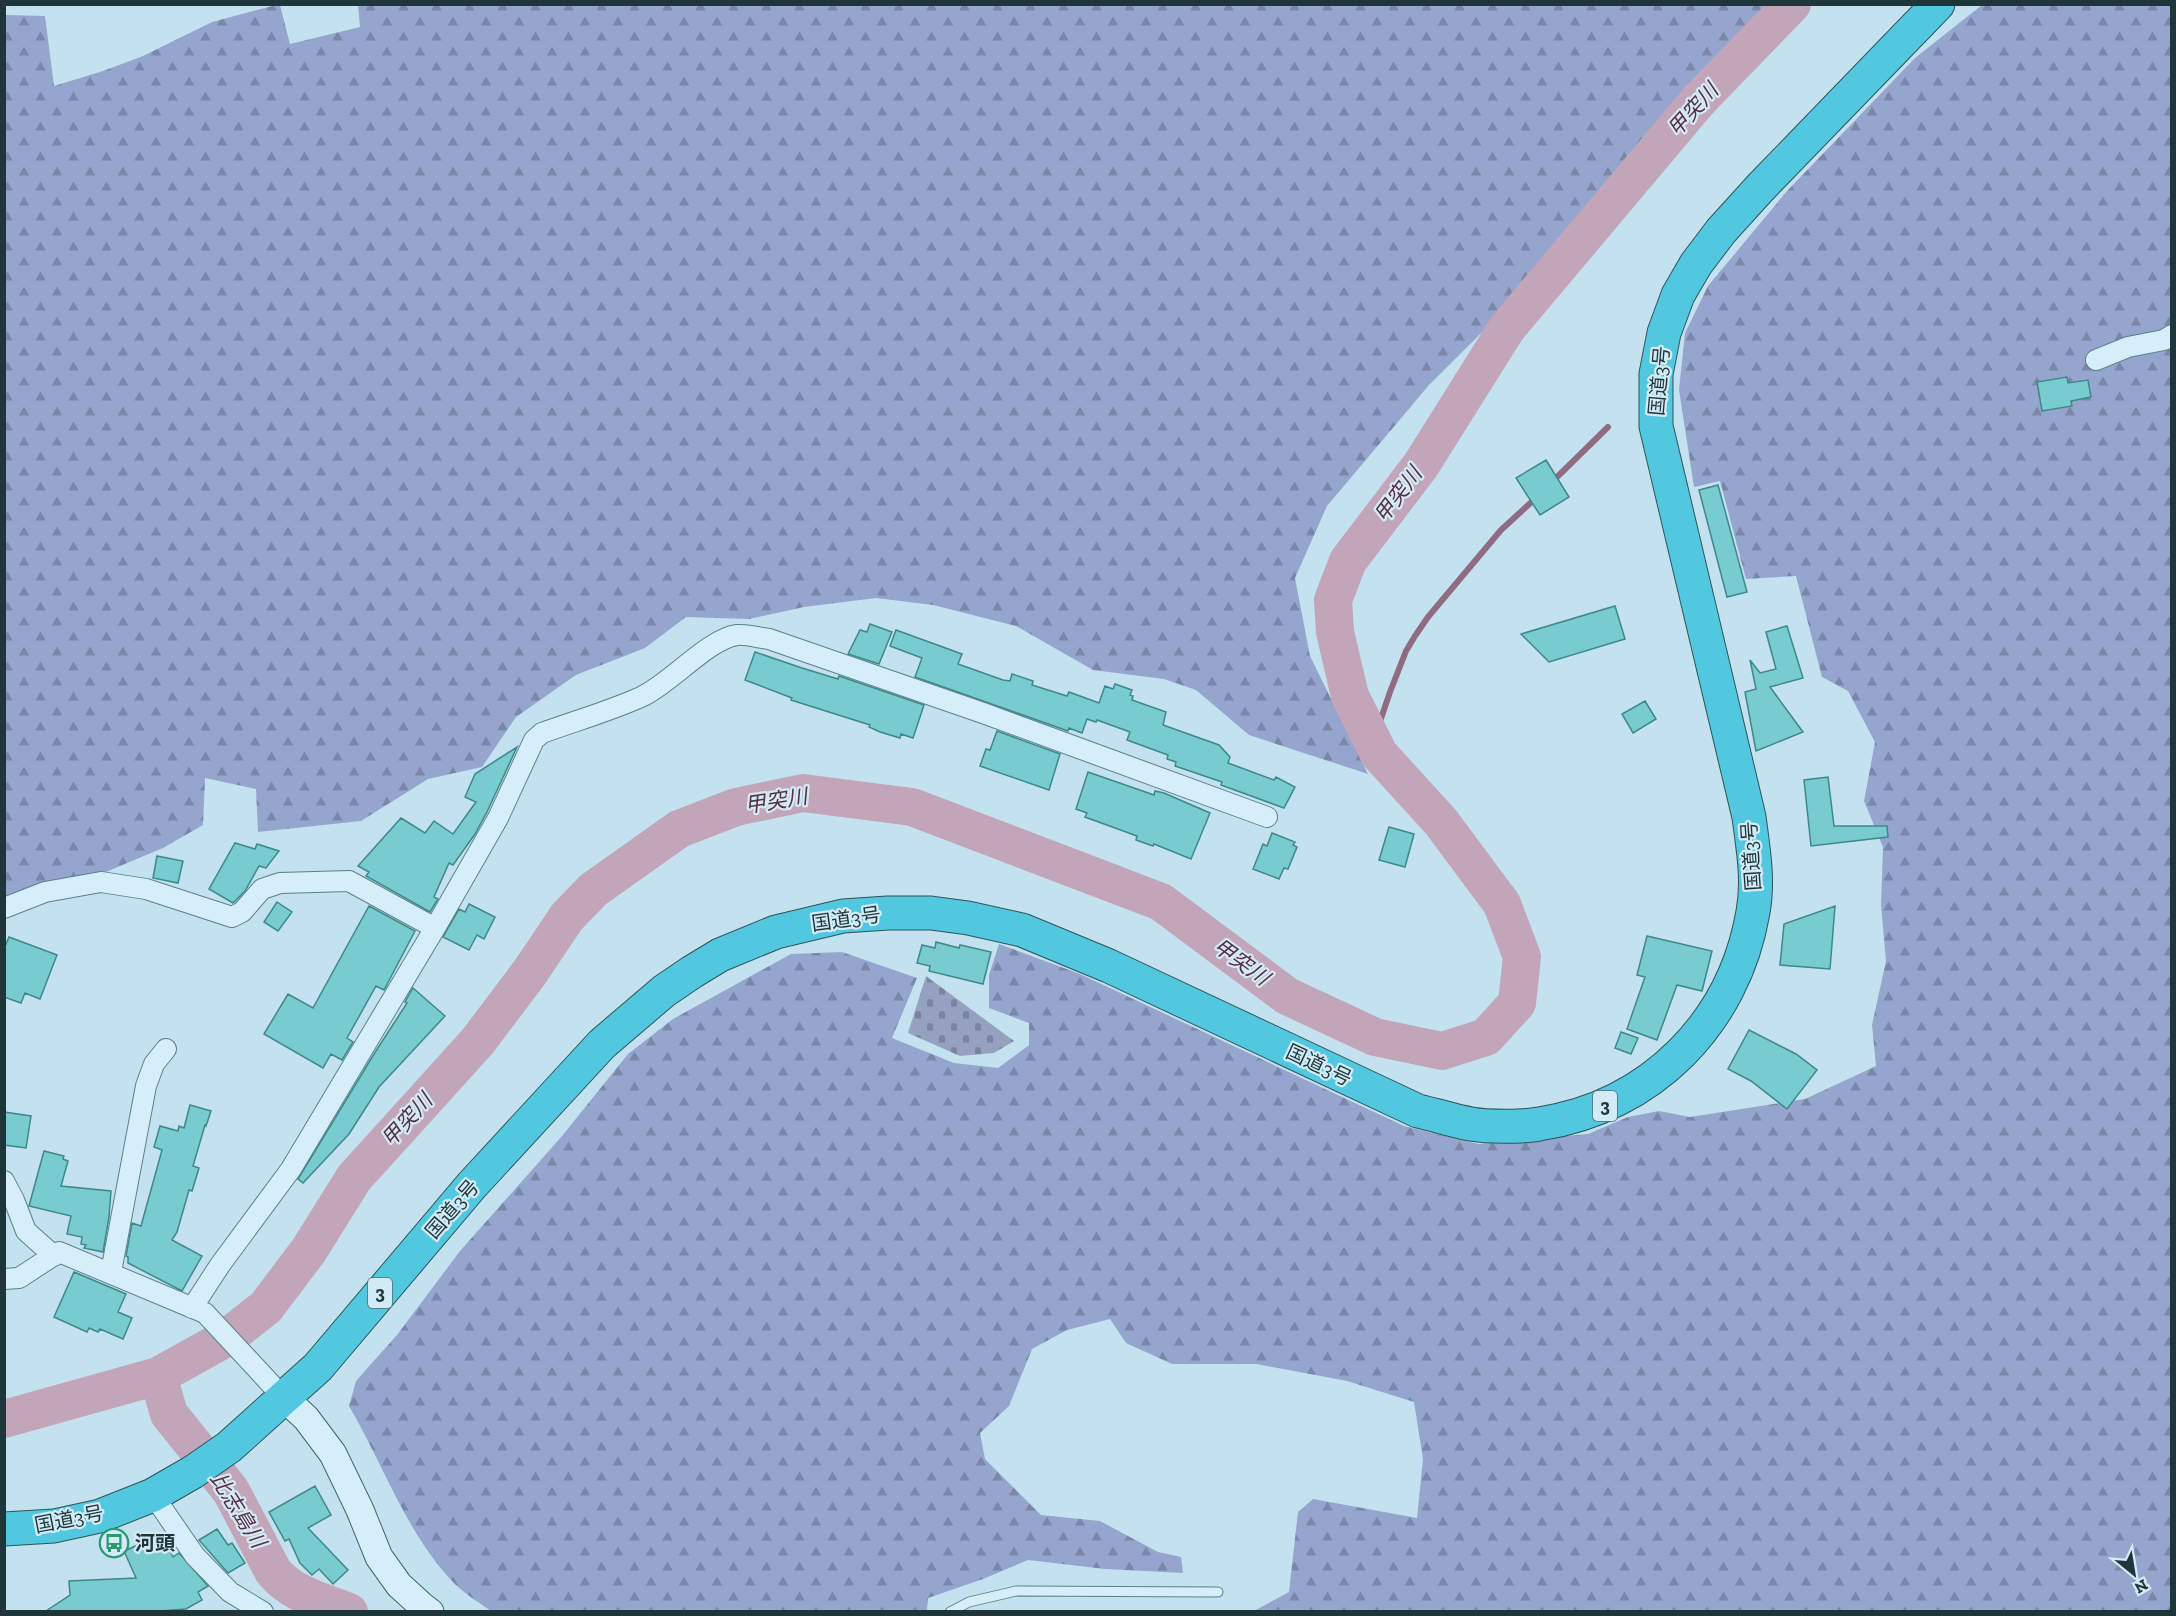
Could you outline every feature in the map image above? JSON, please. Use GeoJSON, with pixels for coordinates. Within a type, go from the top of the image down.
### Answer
{"type":"FeatureCollection","features":[{"type":"Feature","properties":{"kind":"highway","name":"国道3号"},"geometry":{"type":"LineString","coordinates":[[4,1529],[54,1526],[100,1516],[153,1495],[193,1472],[229,1447],[274,1388],[318,1367],[472,1185],[602,1044],[664,991],[692,972],[720,955],[776,932],[843,916],[888,913],[968,918],[1022,930],[1109,966],[1418,1111],[1473,1125],[1537,1125],[1598,1110],[1664,1070],[1708,1024],[1730,988],[1744,955],[1754,910],[1756,863],[1749,817],[1656,426],[1656,374],[1664,333],[1678,295],[1696,264],[1721,231],[1938,4]]}},
{"type":"Feature","properties":{"kind":"street"},"geometry":{"type":"LineString","coordinates":[[2096,360],[2128,347],[2164,340],[2172,335]]}},
{"type":"Feature","properties":{"kind":"street"},"geometry":{"type":"LineString","coordinates":[[199,1311],[220,1265],[291,1169],[435,928],[498,818],[534,741],[542,733],[642,696],[671,678],[707,649],[736,635],[769,639],[983,713],[1267,817]]}},
{"type":"Feature","properties":{"kind":"street"},"geometry":{"type":"LineString","coordinates":[[4,908],[45,892],[101,882],[146,889],[232,917],[242,912],[262,889],[280,883],[349,881],[435,928]]}},
{"type":"Feature","properties":{"kind":"street"},"geometry":{"type":"LineString","coordinates":[[111,1272],[146,1086],[154,1064],[166,1049]]}},
{"type":"Feature","properties":{"kind":"street"},"geometry":{"type":"LineString","coordinates":[[4,1181],[26,1231],[54,1256]]}},
{"type":"Feature","properties":{"kind":"street"},"geometry":{"type":"LineString","coordinates":[[4,1279],[19,1278],[59,1252],[199,1311],[306,1418],[333,1454],[360,1510],[379,1557],[399,1585],[430,1611]]}},
{"type":"Feature","properties":{"kind":"street"},"geometry":{"type":"LineString","coordinates":[[153,1495],[195,1556],[230,1592],[263,1611]]}},
{"type":"Feature","properties":{"kind":"lane"},"geometry":{"type":"LineString","coordinates":[[950,1611],[969,1602],[1016,1591],[1218,1592]]}},
{"type":"Feature","properties":{"kind":"green space"},"geometry":{"type":"Polygon","coordinates":[[[358,4],[1765,5],[1611,204],[1429,385],[1327,506],[1295,578],[1310,656],[1368,774],[1249,735],[1196,690],[1164,679],[1093,670],[1016,626],[933,605],[876,598],[804,607],[749,619],[686,617],[645,648],[576,675],[516,717],[482,767],[428,779],[361,821],[258,832],[256,789],[205,778],[203,825],[163,848],[101,874],[5,901],[5,15],[45,16],[54,86],[143,56],[212,22],[276,5],[280,5],[290,44],[360,27],[358,4]]]}},
{"type":"Feature","properties":{"kind":"green space"},"geometry":{"type":"Polygon","coordinates":[[[1982,5],[2171,5],[2171,1611],[1254,1611],[1289,1592],[1298,1512],[1313,1499],[1417,1518],[1423,1459],[1414,1402],[1347,1381],[1256,1364],[1172,1364],[1126,1343],[1110,1319],[1067,1330],[1032,1349],[1009,1406],[980,1433],[985,1459],[1041,1515],[1100,1521],[1158,1552],[1181,1557],[1183,1573],[1105,1569],[1028,1560],[928,1598],[927,1611],[491,1611],[455,1584],[420,1540],[349,1406],[356,1381],[397,1335],[460,1251],[562,1136],[628,1054],[673,1019],[791,954],[842,952],[917,978],[892,1038],[954,1063],[998,1068],[1029,1045],[1029,1023],[989,1008],[989,975],[999,944],[1080,974],[1404,1126],[1479,1144],[1588,1134],[1628,1117],[1659,1111],[1690,1117],[1805,1099],[1876,1066],[1872,1025],[1886,961],[1881,905],[1883,847],[1864,801],[1875,742],[1848,691],[1822,677],[1796,576],[1746,579],[1720,481],[1694,487],[1679,390],[1685,333],[1708,286],[1787,191],[1915,58],[1982,5]]]}},
{"type":"Feature","properties":{"kind":"green space"},"geometry":{"type":"Polygon","coordinates":[[[926,976],[1014,1041],[994,1053],[960,1056],[908,1033],[926,976]]]}},
{"type":"Feature","properties":{"kind":"building"},"geometry":{"type":"Polygon","coordinates":[[[2067,377],[2068,383],[2088,380],[2091,397],[2071,401],[2072,406],[2042,411],[2037,382],[2067,377]]]}},
{"type":"Feature","properties":{"kind":"building"},"geometry":{"type":"Polygon","coordinates":[[[1546,460],[1569,497],[1540,515],[1516,478],[1546,460]]]}},
{"type":"Feature","properties":{"kind":"building"},"geometry":{"type":"Polygon","coordinates":[[[1718,485],[1747,592],[1727,597],[1699,490],[1718,485]]]}},
{"type":"Feature","properties":{"kind":"building"},"geometry":{"type":"Polygon","coordinates":[[[1615,606],[1625,639],[1549,662],[1521,634],[1615,606]]]}},
{"type":"Feature","properties":{"kind":"building"},"geometry":{"type":"Polygon","coordinates":[[[870,624],[892,632],[879,664],[848,654],[860,630],[867,632],[870,624]]]}},
{"type":"Feature","properties":{"kind":"building"},"geometry":{"type":"Polygon","coordinates":[[[1787,626],[1803,678],[1770,687],[1803,732],[1756,751],[1745,692],[1756,689],[1750,660],[1760,673],[1776,669],[1766,632],[1787,626]]]}},
{"type":"Feature","properties":{"kind":"building"},"geometry":{"type":"Polygon","coordinates":[[[896,630],[962,654],[958,664],[1003,680],[1010,681],[1012,674],[1033,681],[1032,685],[1067,696],[1069,692],[1099,703],[1105,686],[1113,689],[1115,684],[1132,690],[1130,695],[1133,696],[1132,700],[1166,712],[1163,725],[1219,745],[1230,757],[1228,763],[1274,780],[1276,777],[1295,787],[1284,808],[1221,785],[1222,782],[1175,766],[1176,762],[1167,759],[1168,755],[1127,740],[1130,732],[1097,720],[1096,722],[1087,719],[1082,733],[1069,728],[1068,731],[915,677],[922,658],[890,646],[896,630]]]}},
{"type":"Feature","properties":{"kind":"building"},"geometry":{"type":"Polygon","coordinates":[[[755,652],[838,679],[839,676],[924,705],[913,738],[901,734],[900,738],[880,732],[869,727],[870,725],[791,700],[792,698],[745,680],[755,652]]]}},
{"type":"Feature","properties":{"kind":"building"},"geometry":{"type":"Polygon","coordinates":[[[1645,701],[1656,719],[1633,733],[1622,714],[1645,701]]]}},
{"type":"Feature","properties":{"kind":"building"},"geometry":{"type":"Polygon","coordinates":[[[997,731],[1060,754],[1049,790],[980,766],[986,749],[990,750],[997,731]]]}},
{"type":"Feature","properties":{"kind":"building"},"geometry":{"type":"Polygon","coordinates":[[[517,747],[475,834],[453,865],[449,863],[434,897],[438,899],[430,912],[366,876],[369,872],[358,866],[401,818],[425,833],[434,821],[453,834],[476,802],[465,797],[475,774],[517,747]]]}},
{"type":"Feature","properties":{"kind":"building"},"geometry":{"type":"Polygon","coordinates":[[[1088,772],[1154,795],[1155,791],[1164,793],[1210,813],[1191,859],[1154,844],[1153,846],[1136,840],[1137,836],[1085,817],[1087,813],[1076,809],[1088,772]]]}},
{"type":"Feature","properties":{"kind":"building"},"geometry":{"type":"Polygon","coordinates":[[[1828,777],[1834,826],[1887,826],[1888,837],[1811,846],[1804,780],[1828,777]]]}},
{"type":"Feature","properties":{"kind":"building"},"geometry":{"type":"Polygon","coordinates":[[[1389,827],[1414,834],[1405,867],[1379,860],[1389,827]]]}},
{"type":"Feature","properties":{"kind":"building"},"geometry":{"type":"Polygon","coordinates":[[[1272,833],[1295,842],[1293,845],[1297,847],[1288,869],[1284,868],[1279,879],[1253,869],[1263,844],[1267,846],[1272,833]]]}},
{"type":"Feature","properties":{"kind":"building"},"geometry":{"type":"Polygon","coordinates":[[[235,843],[255,849],[257,844],[279,851],[266,868],[259,866],[245,891],[233,903],[209,889],[235,843]]]}},
{"type":"Feature","properties":{"kind":"building"},"geometry":{"type":"Polygon","coordinates":[[[157,856],[183,861],[178,883],[153,878],[157,856]]]}},
{"type":"Feature","properties":{"kind":"building"},"geometry":{"type":"Polygon","coordinates":[[[277,902],[292,912],[278,931],[264,922],[277,902]]]}},
{"type":"Feature","properties":{"kind":"building"},"geometry":{"type":"Polygon","coordinates":[[[469,904],[495,917],[484,939],[477,935],[469,950],[443,937],[459,909],[465,912],[469,904]]]}},
{"type":"Feature","properties":{"kind":"building"},"geometry":{"type":"Polygon","coordinates":[[[369,906],[415,931],[384,990],[376,986],[347,1038],[353,1042],[342,1060],[331,1054],[323,1068],[264,1034],[288,994],[313,1008],[369,906]]]}},
{"type":"Feature","properties":{"kind":"building"},"geometry":{"type":"Polygon","coordinates":[[[1835,906],[1830,969],[1780,965],[1784,924],[1835,906]]]}},
{"type":"Feature","properties":{"kind":"building"},"geometry":{"type":"Polygon","coordinates":[[[1647,936],[1712,951],[1702,991],[1677,985],[1657,1040],[1627,1029],[1645,977],[1637,975],[1647,936]]]}},
{"type":"Feature","properties":{"kind":"building"},"geometry":{"type":"Polygon","coordinates":[[[9,937],[57,955],[40,999],[25,993],[21,1003],[4,997],[4,949],[9,937]]]}},
{"type":"Feature","properties":{"kind":"building"},"geometry":{"type":"Polygon","coordinates":[[[936,942],[991,952],[983,984],[929,971],[930,966],[917,963],[922,945],[935,948],[936,942]]]}},
{"type":"Feature","properties":{"kind":"building"},"geometry":{"type":"Polygon","coordinates":[[[413,988],[445,1016],[379,1087],[349,1134],[303,1183],[298,1179],[407,1003],[405,1002],[413,988]]]}},
{"type":"Feature","properties":{"kind":"building"},"geometry":{"type":"Polygon","coordinates":[[[1749,1030],[1796,1054],[1817,1070],[1787,1109],[1751,1081],[1728,1069],[1749,1030]]]}},
{"type":"Feature","properties":{"kind":"building"},"geometry":{"type":"Polygon","coordinates":[[[1621,1032],[1638,1038],[1631,1054],[1615,1048],[1621,1032]]]}},
{"type":"Feature","properties":{"kind":"building"},"geometry":{"type":"Polygon","coordinates":[[[190,1105],[211,1111],[193,1166],[199,1168],[192,1191],[189,1190],[177,1232],[172,1240],[202,1256],[182,1291],[128,1263],[126,1256],[132,1223],[141,1226],[162,1150],[154,1147],[160,1126],[178,1131],[179,1126],[184,1128],[190,1105]]]}},
{"type":"Feature","properties":{"kind":"building"},"geometry":{"type":"Polygon","coordinates":[[[4,1112],[31,1116],[26,1148],[4,1145],[4,1112]]]}},
{"type":"Feature","properties":{"kind":"building"},"geometry":{"type":"Polygon","coordinates":[[[44,1151],[64,1156],[63,1159],[68,1161],[61,1186],[111,1191],[103,1252],[84,1248],[86,1245],[81,1244],[82,1237],[67,1234],[71,1216],[29,1206],[44,1151]]]}},
{"type":"Feature","properties":{"kind":"building"},"geometry":{"type":"Polygon","coordinates":[[[74,1272],[126,1294],[118,1312],[132,1318],[123,1339],[100,1329],[98,1332],[89,1328],[87,1332],[54,1317],[74,1272]]]}},
{"type":"Feature","properties":{"kind":"building"},"geometry":{"type":"Polygon","coordinates":[[[315,1486],[331,1515],[308,1528],[348,1570],[333,1584],[319,1569],[312,1575],[300,1563],[289,1539],[285,1541],[269,1512],[315,1486]]]}},
{"type":"Feature","properties":{"kind":"building"},"geometry":{"type":"Polygon","coordinates":[[[217,1529],[228,1545],[232,1543],[245,1563],[228,1573],[199,1540],[217,1529]]]}},
{"type":"Feature","properties":{"kind":"building"},"geometry":{"type":"Polygon","coordinates":[[[163,1534],[173,1557],[179,1553],[208,1586],[198,1592],[202,1600],[186,1609],[160,1611],[46,1611],[70,1595],[69,1581],[136,1578],[124,1551],[163,1534]]]}},
{"type":"Feature","properties":{"kind":"waterway","name":"甲突川"},"geometry":{"type":"LineString","coordinates":[[4,1419],[158,1376],[228,1337],[266,1307],[309,1250],[354,1178],[478,1041],[530,972],[567,917],[593,890],[679,829],[736,807],[803,793],[912,807],[1161,902],[1287,996],[1375,1037],[1442,1051],[1486,1037],[1517,1003],[1522,957],[1502,904],[1441,822],[1379,754],[1350,696],[1335,632],[1333,600],[1348,561],[1421,465],[1507,328],[1698,101],[1792,4]]}},
{"type":"Feature","properties":{"kind":"waterway"},"geometry":{"type":"LineString","coordinates":[[1551,483],[1608,427]]}},
{"type":"Feature","properties":{"kind":"waterway"},"geometry":{"type":"LineString","coordinates":[[1373,742],[1406,651],[1415,636],[1428,617],[1501,530],[1537,497]]}},
{"type":"Feature","properties":{"kind":"waterway","name":"比志島川"},"geometry":{"type":"LineString","coordinates":[[158,1376],[169,1414],[231,1491],[273,1571],[298,1592],[349,1612]]}},
{"type":"Feature","properties":{"kind":"place","name":"河頭"},"geometry":{"type":"Point","coordinates":[114,1543]}}]}
